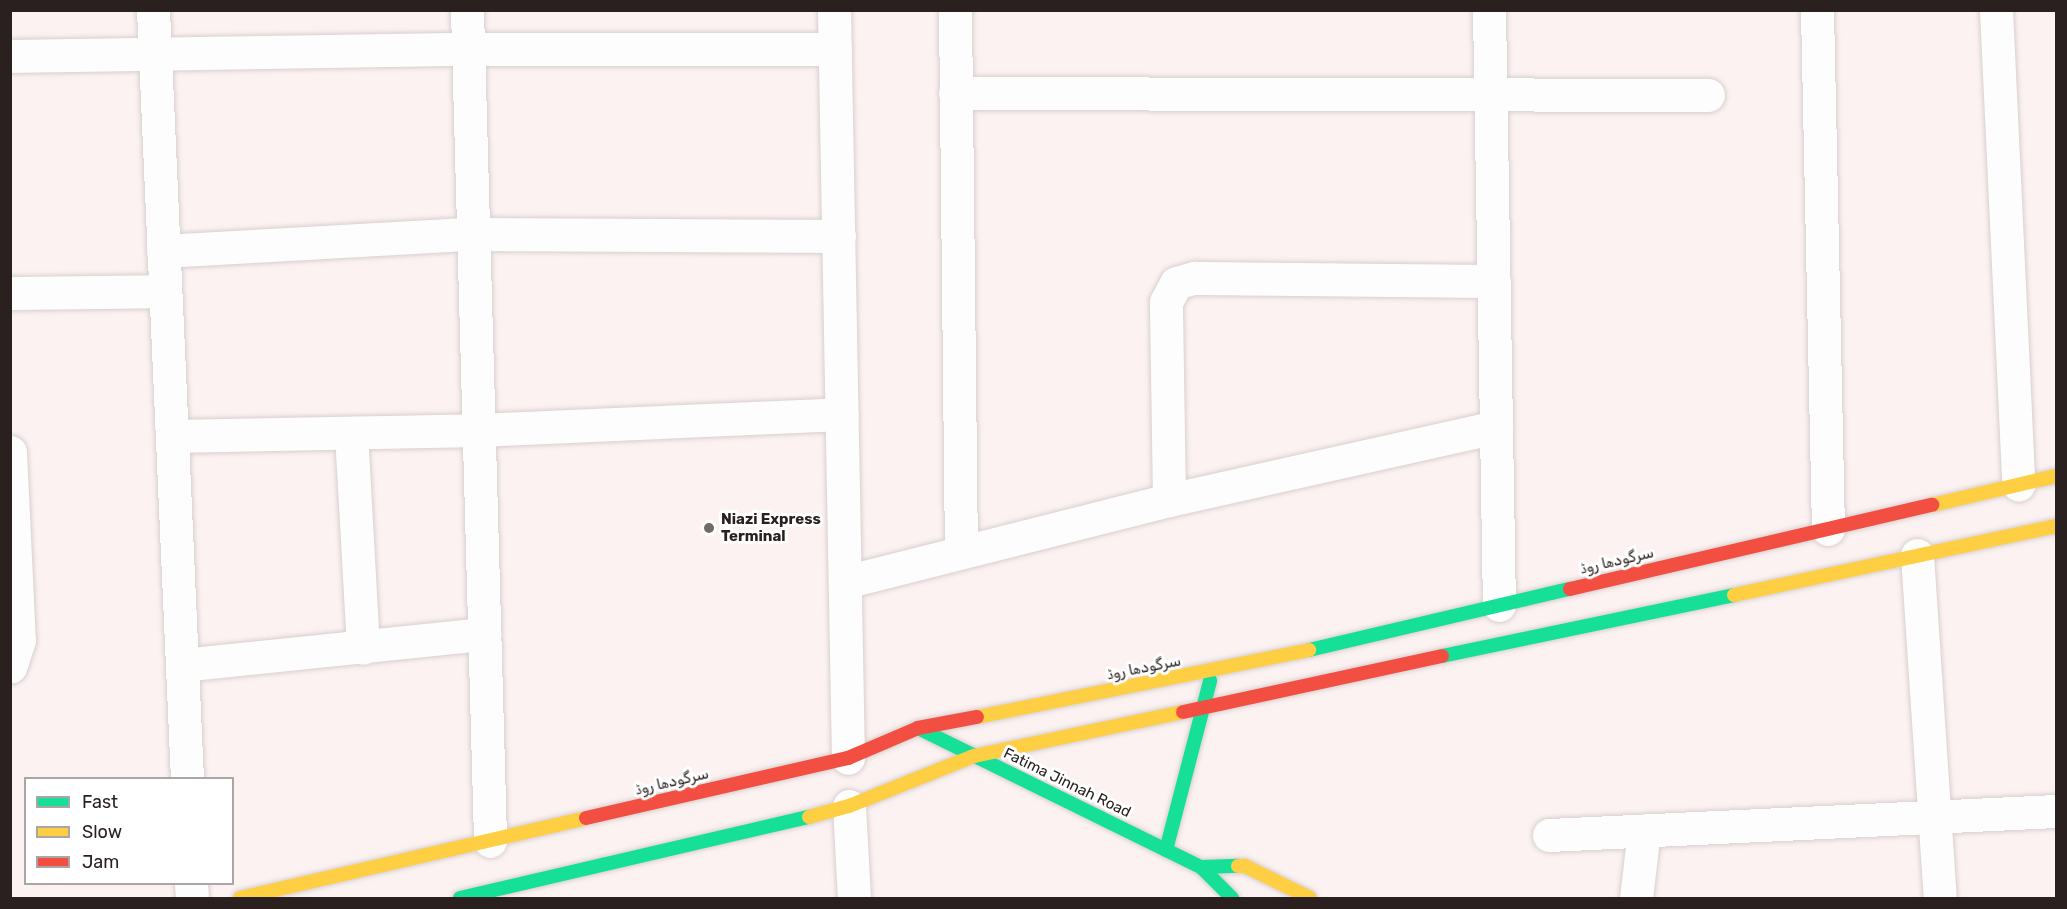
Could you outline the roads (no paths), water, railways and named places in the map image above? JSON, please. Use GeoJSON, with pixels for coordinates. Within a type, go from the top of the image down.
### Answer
{"type":"FeatureCollection","features":[{"type":"Feature","properties":{"kind":"main road","name":"سرگودھا روڈ"},"geometry":{"type":"LineString","coordinates":[[240,898],[848,758],[918,728],[1213,672],[2056,476]]}},
{"type":"Feature","properties":{"kind":"main road"},"geometry":{"type":"LineString","coordinates":[[460,898],[849,806],[974,756],[2056,526]]}},
{"type":"Feature","properties":{"kind":"main road"},"geometry":{"type":"LineString","coordinates":[[1166,850],[1213,672]]}},
{"type":"Feature","properties":{"kind":"main road","name":"Fatima Jinnah Road"},"geometry":{"type":"LineString","coordinates":[[918,728],[1201,867],[1232,898]]}},
{"type":"Feature","properties":{"kind":"main road","name":"Fatima Jinnah Road"},"geometry":{"type":"LineString","coordinates":[[1201,867],[1245,866],[1310,898]]}},
{"type":"Feature","properties":{"kind":"street"},"geometry":{"type":"LineString","coordinates":[[153,10],[187,777]]}},
{"type":"Feature","properties":{"kind":"street"},"geometry":{"type":"LineString","coordinates":[[467,10],[471,234],[490,841]]}},
{"type":"Feature","properties":{"kind":"street"},"geometry":{"type":"LineString","coordinates":[[834,10],[848,758]]}},
{"type":"Feature","properties":{"kind":"street"},"geometry":{"type":"LineString","coordinates":[[955,10],[961,552]]}},
{"type":"Feature","properties":{"kind":"street"},"geometry":{"type":"LineString","coordinates":[[1489,10],[1499,605]]}},
{"type":"Feature","properties":{"kind":"street"},"geometry":{"type":"LineString","coordinates":[[1817,10],[1828,529]]}},
{"type":"Feature","properties":{"kind":"street"},"geometry":{"type":"LineString","coordinates":[[1996,10],[2018,484]]}},
{"type":"Feature","properties":{"kind":"street"},"geometry":{"type":"LineString","coordinates":[[10,56],[468,49],[835,49]]}},
{"type":"Feature","properties":{"kind":"street"},"geometry":{"type":"LineString","coordinates":[[955,93],[1708,95]]}},
{"type":"Feature","properties":{"kind":"street"},"geometry":{"type":"LineString","coordinates":[[163,251],[471,234],[838,236]]}},
{"type":"Feature","properties":{"kind":"street"},"geometry":{"type":"LineString","coordinates":[[1169,500],[1166,302],[1176,283],[1194,278],[1494,281]]}},
{"type":"Feature","properties":{"kind":"street"},"geometry":{"type":"LineString","coordinates":[[10,293],[165,291]]}},
{"type":"Feature","properties":{"kind":"street"},"geometry":{"type":"LineString","coordinates":[[172,436],[478,430],[842,414]]}},
{"type":"Feature","properties":{"kind":"street"},"geometry":{"type":"LineString","coordinates":[[845,582],[1169,500],[1496,427]]}},
{"type":"Feature","properties":{"kind":"street"},"geometry":{"type":"LineString","coordinates":[[351,433],[363,648]]}},
{"type":"Feature","properties":{"kind":"street"},"geometry":{"type":"LineString","coordinates":[[10,452],[19,640],[10,667]]}},
{"type":"Feature","properties":{"kind":"street"},"geometry":{"type":"LineString","coordinates":[[1917,555],[1940,898]]}},
{"type":"Feature","properties":{"kind":"street"},"geometry":{"type":"LineString","coordinates":[[182,665],[484,634]]}},
{"type":"Feature","properties":{"kind":"street"},"geometry":{"type":"LineString","coordinates":[[849,806],[854,898]]}},
{"type":"Feature","properties":{"kind":"street"},"geometry":{"type":"LineString","coordinates":[[1549,835],[2056,811]]}},
{"type":"Feature","properties":{"kind":"street"},"geometry":{"type":"LineString","coordinates":[[1636,898],[1644,830]]}},
{"type":"Feature","properties":{"kind":"place","name":"Niazi Express Terminal"},"geometry":{"type":"Point","coordinates":[709,528]}}]}
